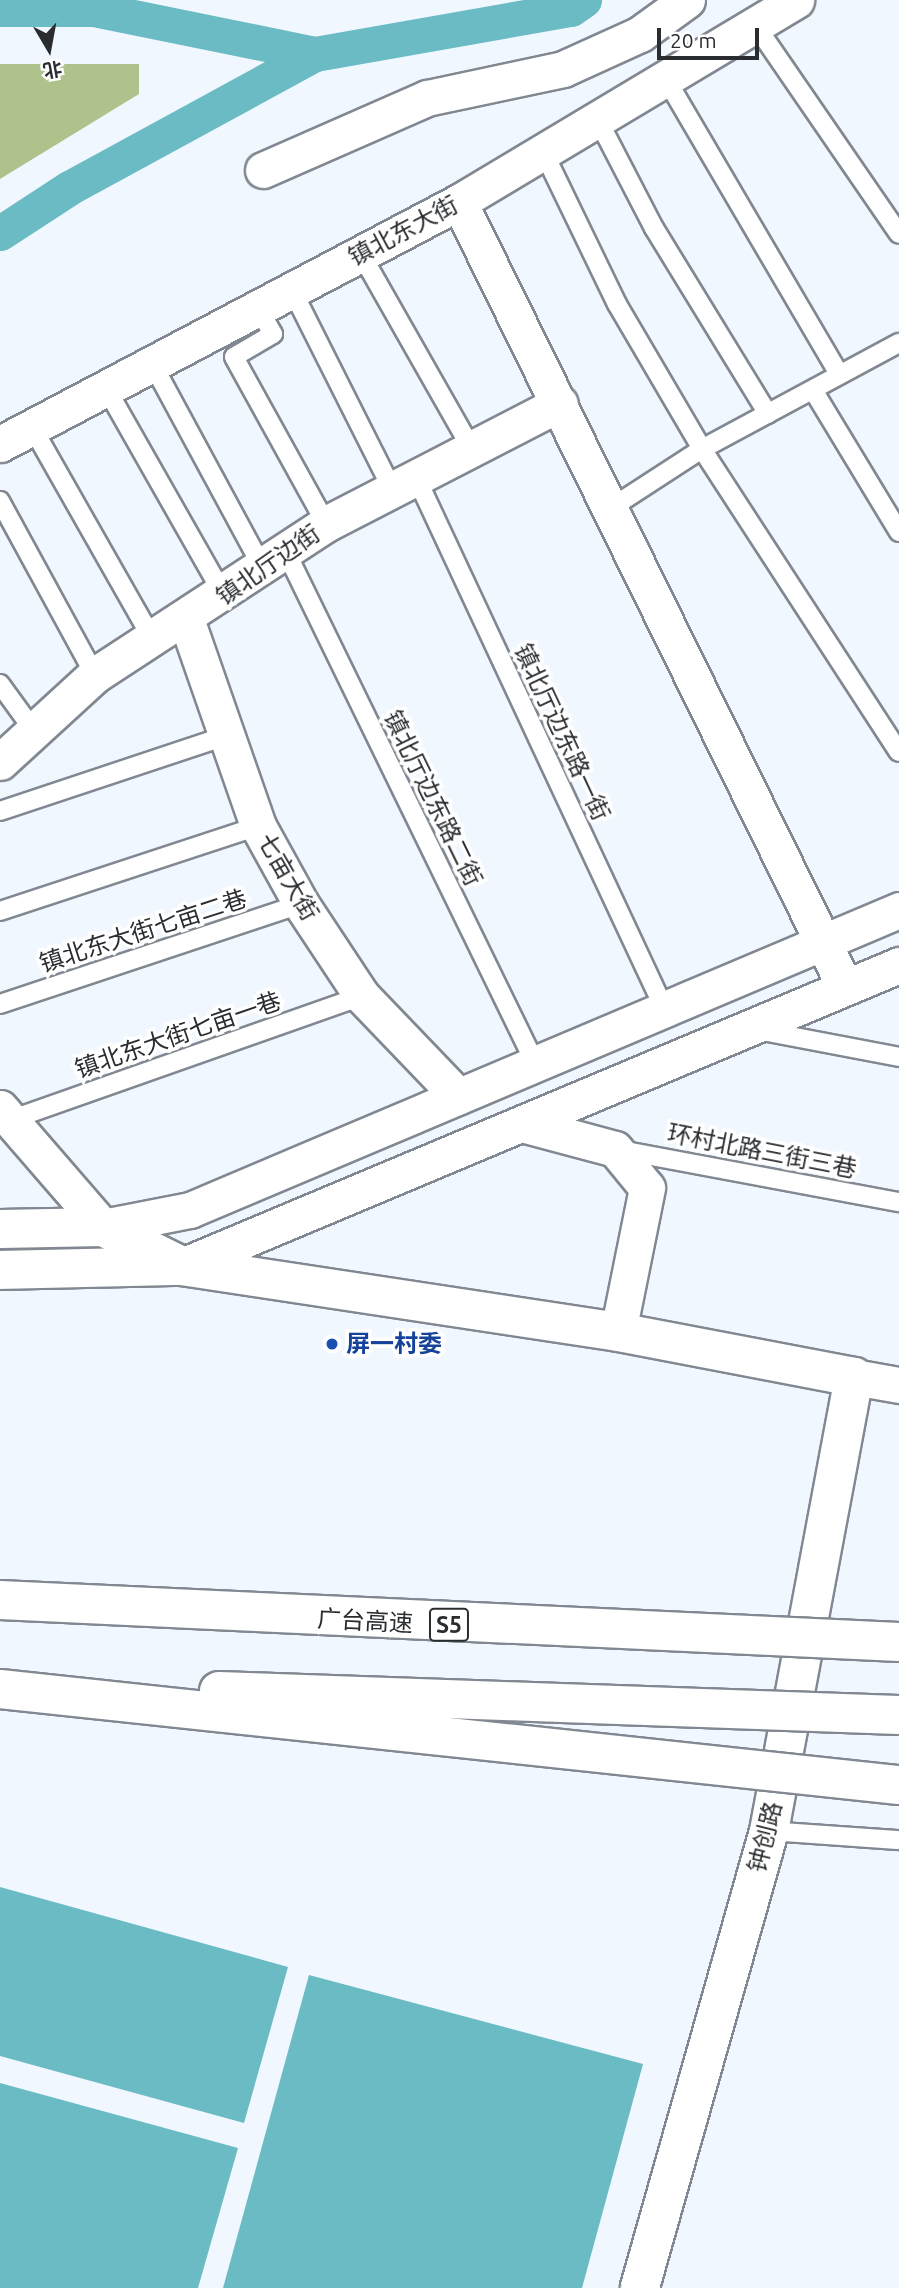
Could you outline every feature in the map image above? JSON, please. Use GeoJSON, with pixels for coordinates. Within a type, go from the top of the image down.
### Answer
{"type":"FeatureCollection","features":[{"type":"Feature","properties":{"kind":"main road"},"geometry":{"type":"LineString","coordinates":[[0,1229],[103,1227],[182,1266]]}},
{"type":"Feature","properties":{"kind":"main road"},"geometry":{"type":"LineString","coordinates":[[0,1270],[182,1266],[618,1332],[854,1377]]}},
{"type":"Feature","properties":{"kind":"main road","name":"钟创路"},"geometry":{"type":"LineString","coordinates":[[640,2288],[769,1831],[854,1377]]}},
{"type":"Feature","properties":{"kind":"main road","name":"广台高速"},"geometry":{"type":"LineString","coordinates":[[0,1600],[639,1633],[899,1642]]}},
{"type":"Feature","properties":{"kind":"main road"},"geometry":{"type":"LineString","coordinates":[[639,1633],[899,1625]]}},
{"type":"Feature","properties":{"kind":"main road"},"geometry":{"type":"LineString","coordinates":[[0,1687],[899,1715]]}},
{"type":"Feature","properties":{"kind":"main road"},"geometry":{"type":"LineString","coordinates":[[0,1687],[899,1785]]}},
{"type":"Feature","properties":{"kind":"street"},"geometry":{"type":"LineString","coordinates":[[263,170],[427,98],[563,69],[639,34],[687,0]]}},
{"type":"Feature","properties":{"kind":"street","name":"镇北东大街"},"geometry":{"type":"LineString","coordinates":[[0,444],[458,202],[796,0]]}},
{"type":"Feature","properties":{"kind":"street"},"geometry":{"type":"LineString","coordinates":[[458,202],[560,403],[845,987]]}},
{"type":"Feature","properties":{"kind":"street","name":"镇北厅边街"},"geometry":{"type":"LineString","coordinates":[[0,762],[32,728],[95,675],[276,562],[326,524],[560,403]]}},
{"type":"Feature","properties":{"kind":"street","name":"七亩大街"},"geometry":{"type":"LineString","coordinates":[[187,619],[258,826],[301,904],[362,996],[458,1096]]}},
{"type":"Feature","properties":{"kind":"street"},"geometry":{"type":"LineString","coordinates":[[5,1114],[103,1227],[190,1210],[899,910]]}},
{"type":"Feature","properties":{"kind":"street"},"geometry":{"type":"LineString","coordinates":[[182,1266],[899,965]]}},
{"type":"Feature","properties":{"kind":"street"},"geometry":{"type":"LineString","coordinates":[[522,1124],[615,1149],[647,1188],[618,1332]]}},
{"type":"Feature","properties":{"kind":"street"},"geometry":{"type":"LineString","coordinates":[[854,1377],[899,1385]]}},
{"type":"Feature","properties":{"kind":"lane"},"geometry":{"type":"LineString","coordinates":[[756,26],[899,234]]}},
{"type":"Feature","properties":{"kind":"lane"},"geometry":{"type":"LineString","coordinates":[[667,79],[841,375]]}},
{"type":"Feature","properties":{"kind":"lane"},"geometry":{"type":"LineString","coordinates":[[598,120],[654,228],[768,414]]}},
{"type":"Feature","properties":{"kind":"lane"},"geometry":{"type":"LineString","coordinates":[[544,153],[617,304],[702,449],[899,752]]}},
{"type":"Feature","properties":{"kind":"lane"},"geometry":{"type":"LineString","coordinates":[[360,254],[472,449]]}},
{"type":"Feature","properties":{"kind":"lane","name":"镇北厅边东路一街"},"geometry":{"type":"LineString","coordinates":[[292,290],[404,483],[664,1008]]}},
{"type":"Feature","properties":{"kind":"lane"},"geometry":{"type":"LineString","coordinates":[[258,308],[273,334],[234,358],[326,524]]}},
{"type":"Feature","properties":{"kind":"lane"},"geometry":{"type":"LineString","coordinates":[[611,508],[702,449],[899,343]]}},
{"type":"Feature","properties":{"kind":"lane","name":"镇北厅边东路二街"},"geometry":{"type":"LineString","coordinates":[[152,363],[276,562],[535,1063]]}},
{"type":"Feature","properties":{"kind":"lane"},"geometry":{"type":"LineString","coordinates":[[106,388],[223,596]]}},
{"type":"Feature","properties":{"kind":"lane"},"geometry":{"type":"LineString","coordinates":[[813,390],[899,532]]}},
{"type":"Feature","properties":{"kind":"lane"},"geometry":{"type":"LineString","coordinates":[[32,427],[152,638]]}},
{"type":"Feature","properties":{"kind":"lane"},"geometry":{"type":"LineString","coordinates":[[0,501],[95,675]]}},
{"type":"Feature","properties":{"kind":"lane"},"geometry":{"type":"LineString","coordinates":[[0,684],[32,728]]}},
{"type":"Feature","properties":{"kind":"lane"},"geometry":{"type":"LineString","coordinates":[[0,811],[226,736]]}},
{"type":"Feature","properties":{"kind":"lane"},"geometry":{"type":"LineString","coordinates":[[0,911],[258,826]]}},
{"type":"Feature","properties":{"kind":"lane","name":"镇北东大街七亩二巷"},"geometry":{"type":"LineString","coordinates":[[0,1004],[301,904]]}},
{"type":"Feature","properties":{"kind":"lane","name":"镇北东大街七亩一巷"},"geometry":{"type":"LineString","coordinates":[[5,1114],[362,996]]}},
{"type":"Feature","properties":{"kind":"lane"},"geometry":{"type":"LineString","coordinates":[[747,1028],[899,1057]]}},
{"type":"Feature","properties":{"kind":"lane","name":"环村北路三街三巷"},"geometry":{"type":"LineString","coordinates":[[615,1149],[899,1202]]}},
{"type":"Feature","properties":{"kind":"lane"},"geometry":{"type":"LineString","coordinates":[[769,1831],[899,1840]]}},
{"type":"Feature","properties":{"kind":"green space"},"geometry":{"type":"Polygon","coordinates":[[[0,64],[139,64],[139,94],[0,179],[0,64]]]}},
{"type":"Feature","properties":{"kind":"water"},"geometry":{"type":"Polygon","coordinates":[[[0,1887],[288,1967],[244,2123],[0,2056],[0,1887]]]}},
{"type":"Feature","properties":{"kind":"water"},"geometry":{"type":"Polygon","coordinates":[[[309,1975],[643,2064],[582,2288],[223,2288],[309,1975]]]}},
{"type":"Feature","properties":{"kind":"water"},"geometry":{"type":"Polygon","coordinates":[[[0,2083],[238,2148],[198,2288],[0,2288],[0,2083]]]}},
{"type":"Feature","properties":{"kind":"waterway"},"geometry":{"type":"LineString","coordinates":[[0,9],[94,9],[315,54],[571,9],[584,0]]}},
{"type":"Feature","properties":{"kind":"waterway"},"geometry":{"type":"LineString","coordinates":[[0,233],[69,188],[315,54]]}},
{"type":"Feature","properties":{"kind":"place","name":"屏一村委"},"geometry":{"type":"Point","coordinates":[332,1344]}}]}
